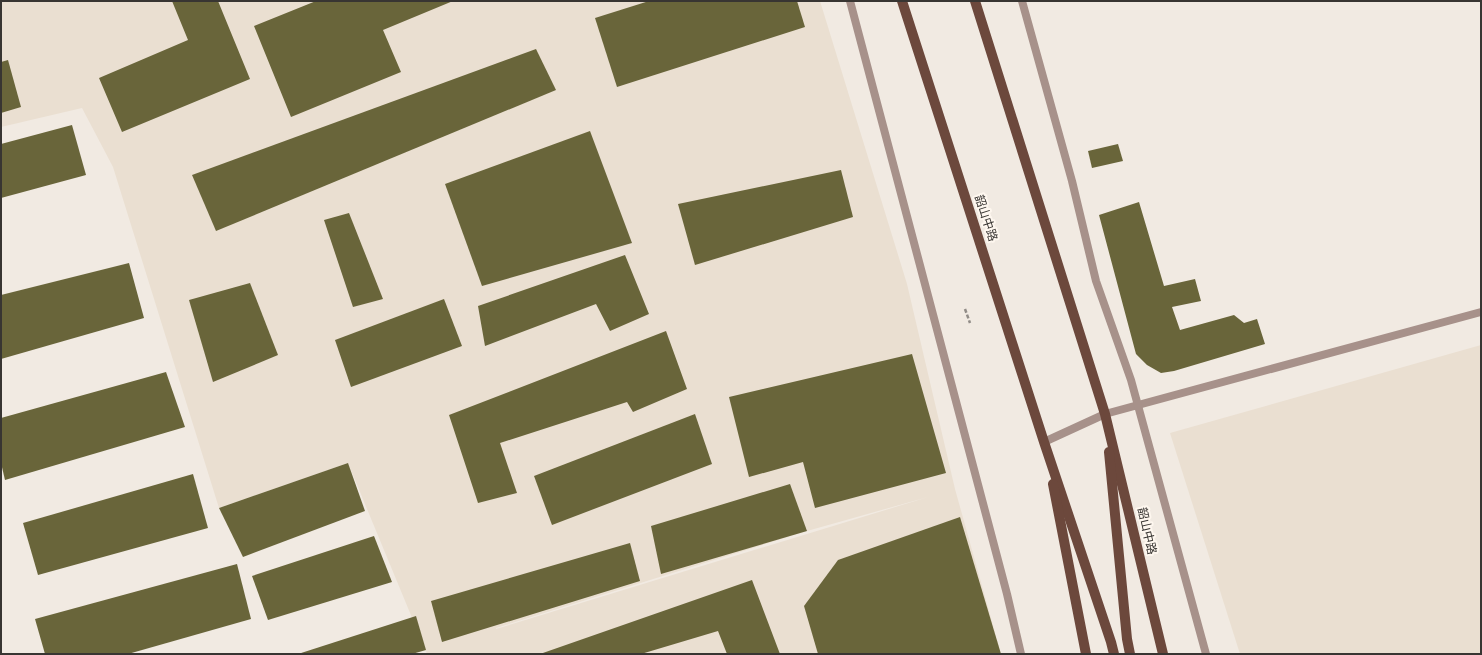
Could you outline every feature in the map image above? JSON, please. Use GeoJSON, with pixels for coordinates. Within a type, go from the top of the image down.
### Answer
{"type":"FeatureCollection","features":[{"type":"Feature","properties":{"kind":"main road","name":"韶山中路"},"geometry":{"type":"LineString","coordinates":[[902,1],[1114,654]]}},
{"type":"Feature","properties":{"kind":"main road","name":"韶山中路"},"geometry":{"type":"LineString","coordinates":[[975,1],[1105,414],[1163,654]]}},
{"type":"Feature","properties":{"kind":"main road","name":"韶山中路"},"geometry":{"type":"LineString","coordinates":[[1105,414],[1127,639],[1130,654]]}},
{"type":"Feature","properties":{"kind":"main road","name":"韶山中路"},"geometry":{"type":"LineString","coordinates":[[1044,442],[1086,654]]}},
{"type":"Feature","properties":{"kind":"street"},"geometry":{"type":"LineString","coordinates":[[850,1],[1007,594],[1021,654]]}},
{"type":"Feature","properties":{"kind":"street"},"geometry":{"type":"LineString","coordinates":[[1022,1],[1072,181],[1096,281],[1131,380],[1206,654]]}},
{"type":"Feature","properties":{"kind":"street"},"geometry":{"type":"LineString","coordinates":[[1044,442],[1105,414],[1481,312]]}},
{"type":"Feature","properties":{"kind":"path"},"geometry":{"type":"LineString","coordinates":[[965,309],[970,323]]}},
{"type":"Feature","properties":{"kind":"shaded area"},"geometry":{"type":"Polygon","coordinates":[[[1,1],[820,1],[907,284],[955,489],[1001,654],[427,654],[348,463],[219,508],[113,167],[82,108],[1,127],[1,1]],[[928,497],[807,531],[496,629],[928,497]]]}},
{"type":"Feature","properties":{"kind":"shaded area"},"geometry":{"type":"Polygon","coordinates":[[[1481,345],[1481,654],[1240,654],[1170,433],[1481,345]]]}},
{"type":"Feature","properties":{"kind":"building"},"geometry":{"type":"Polygon","coordinates":[[[172,1],[218,1],[250,79],[122,132],[99,78],[188,40],[172,1]]]}},
{"type":"Feature","properties":{"kind":"building"},"geometry":{"type":"Polygon","coordinates":[[[316,1],[453,1],[383,30],[401,72],[291,117],[254,26],[316,1]]]}},
{"type":"Feature","properties":{"kind":"building"},"geometry":{"type":"Polygon","coordinates":[[[649,1],[797,1],[805,27],[617,87],[595,18],[649,1]]]}},
{"type":"Feature","properties":{"kind":"building"},"geometry":{"type":"Polygon","coordinates":[[[536,49],[556,90],[216,231],[192,175],[536,49]]]}},
{"type":"Feature","properties":{"kind":"building"},"geometry":{"type":"Polygon","coordinates":[[[8,60],[21,107],[1,113],[1,62],[8,60]]]}},
{"type":"Feature","properties":{"kind":"building"},"geometry":{"type":"Polygon","coordinates":[[[72,125],[86,175],[1,198],[1,144],[72,125]]]}},
{"type":"Feature","properties":{"kind":"building"},"geometry":{"type":"Polygon","coordinates":[[[590,131],[632,243],[482,286],[445,184],[590,131]]]}},
{"type":"Feature","properties":{"kind":"building"},"geometry":{"type":"Polygon","coordinates":[[[1118,144],[1123,161],[1092,168],[1088,151],[1118,144]]]}},
{"type":"Feature","properties":{"kind":"building"},"geometry":{"type":"Polygon","coordinates":[[[841,170],[853,217],[695,265],[678,204],[841,170]]]}},
{"type":"Feature","properties":{"kind":"building"},"geometry":{"type":"Polygon","coordinates":[[[1139,202],[1164,286],[1195,279],[1201,301],[1172,307],[1180,330],[1234,315],[1244,323],[1257,319],[1265,344],[1174,371],[1161,373],[1147,365],[1136,354],[1099,215],[1139,202]]]}},
{"type":"Feature","properties":{"kind":"building"},"geometry":{"type":"Polygon","coordinates":[[[349,213],[383,299],[353,307],[324,220],[349,213]]]}},
{"type":"Feature","properties":{"kind":"building"},"geometry":{"type":"Polygon","coordinates":[[[625,255],[649,314],[610,331],[596,304],[485,346],[478,306],[625,255]]]}},
{"type":"Feature","properties":{"kind":"building"},"geometry":{"type":"Polygon","coordinates":[[[129,263],[144,318],[1,359],[1,295],[129,263]]]}},
{"type":"Feature","properties":{"kind":"building"},"geometry":{"type":"Polygon","coordinates":[[[250,283],[278,355],[213,382],[189,300],[250,283]]]}},
{"type":"Feature","properties":{"kind":"building"},"geometry":{"type":"Polygon","coordinates":[[[444,299],[462,346],[351,387],[335,340],[444,299]]]}},
{"type":"Feature","properties":{"kind":"building"},"geometry":{"type":"Polygon","coordinates":[[[666,331],[687,389],[633,412],[627,402],[500,443],[517,493],[478,503],[449,415],[666,331]]]}},
{"type":"Feature","properties":{"kind":"building"},"geometry":{"type":"Polygon","coordinates":[[[912,354],[946,473],[815,508],[803,462],[749,477],[729,397],[912,354]]]}},
{"type":"Feature","properties":{"kind":"building"},"geometry":{"type":"Polygon","coordinates":[[[166,372],[185,427],[5,480],[1,463],[1,418],[166,372]]]}},
{"type":"Feature","properties":{"kind":"building"},"geometry":{"type":"Polygon","coordinates":[[[695,414],[712,464],[552,525],[534,476],[695,414]]]}},
{"type":"Feature","properties":{"kind":"building"},"geometry":{"type":"Polygon","coordinates":[[[348,463],[365,511],[243,557],[219,508],[348,463]]]}},
{"type":"Feature","properties":{"kind":"building"},"geometry":{"type":"Polygon","coordinates":[[[193,474],[208,528],[38,575],[23,523],[193,474]]]}},
{"type":"Feature","properties":{"kind":"building"},"geometry":{"type":"Polygon","coordinates":[[[790,484],[807,531],[661,574],[651,526],[790,484]]]}},
{"type":"Feature","properties":{"kind":"building"},"geometry":{"type":"Polygon","coordinates":[[[960,517],[1001,654],[818,654],[804,606],[838,560],[960,517]]]}},
{"type":"Feature","properties":{"kind":"building"},"geometry":{"type":"Polygon","coordinates":[[[374,536],[392,582],[268,620],[252,576],[374,536]]]}},
{"type":"Feature","properties":{"kind":"building"},"geometry":{"type":"Polygon","coordinates":[[[630,543],[640,581],[442,642],[431,601],[630,543]]]}},
{"type":"Feature","properties":{"kind":"building"},"geometry":{"type":"Polygon","coordinates":[[[237,564],[251,619],[128,654],[45,654],[35,619],[237,564]]]}},
{"type":"Feature","properties":{"kind":"building"},"geometry":{"type":"Polygon","coordinates":[[[752,580],[780,654],[727,654],[718,631],[641,654],[540,654],[752,580]]]}},
{"type":"Feature","properties":{"kind":"building"},"geometry":{"type":"Polygon","coordinates":[[[416,616],[426,650],[412,654],[298,654],[416,616]]]}}]}
